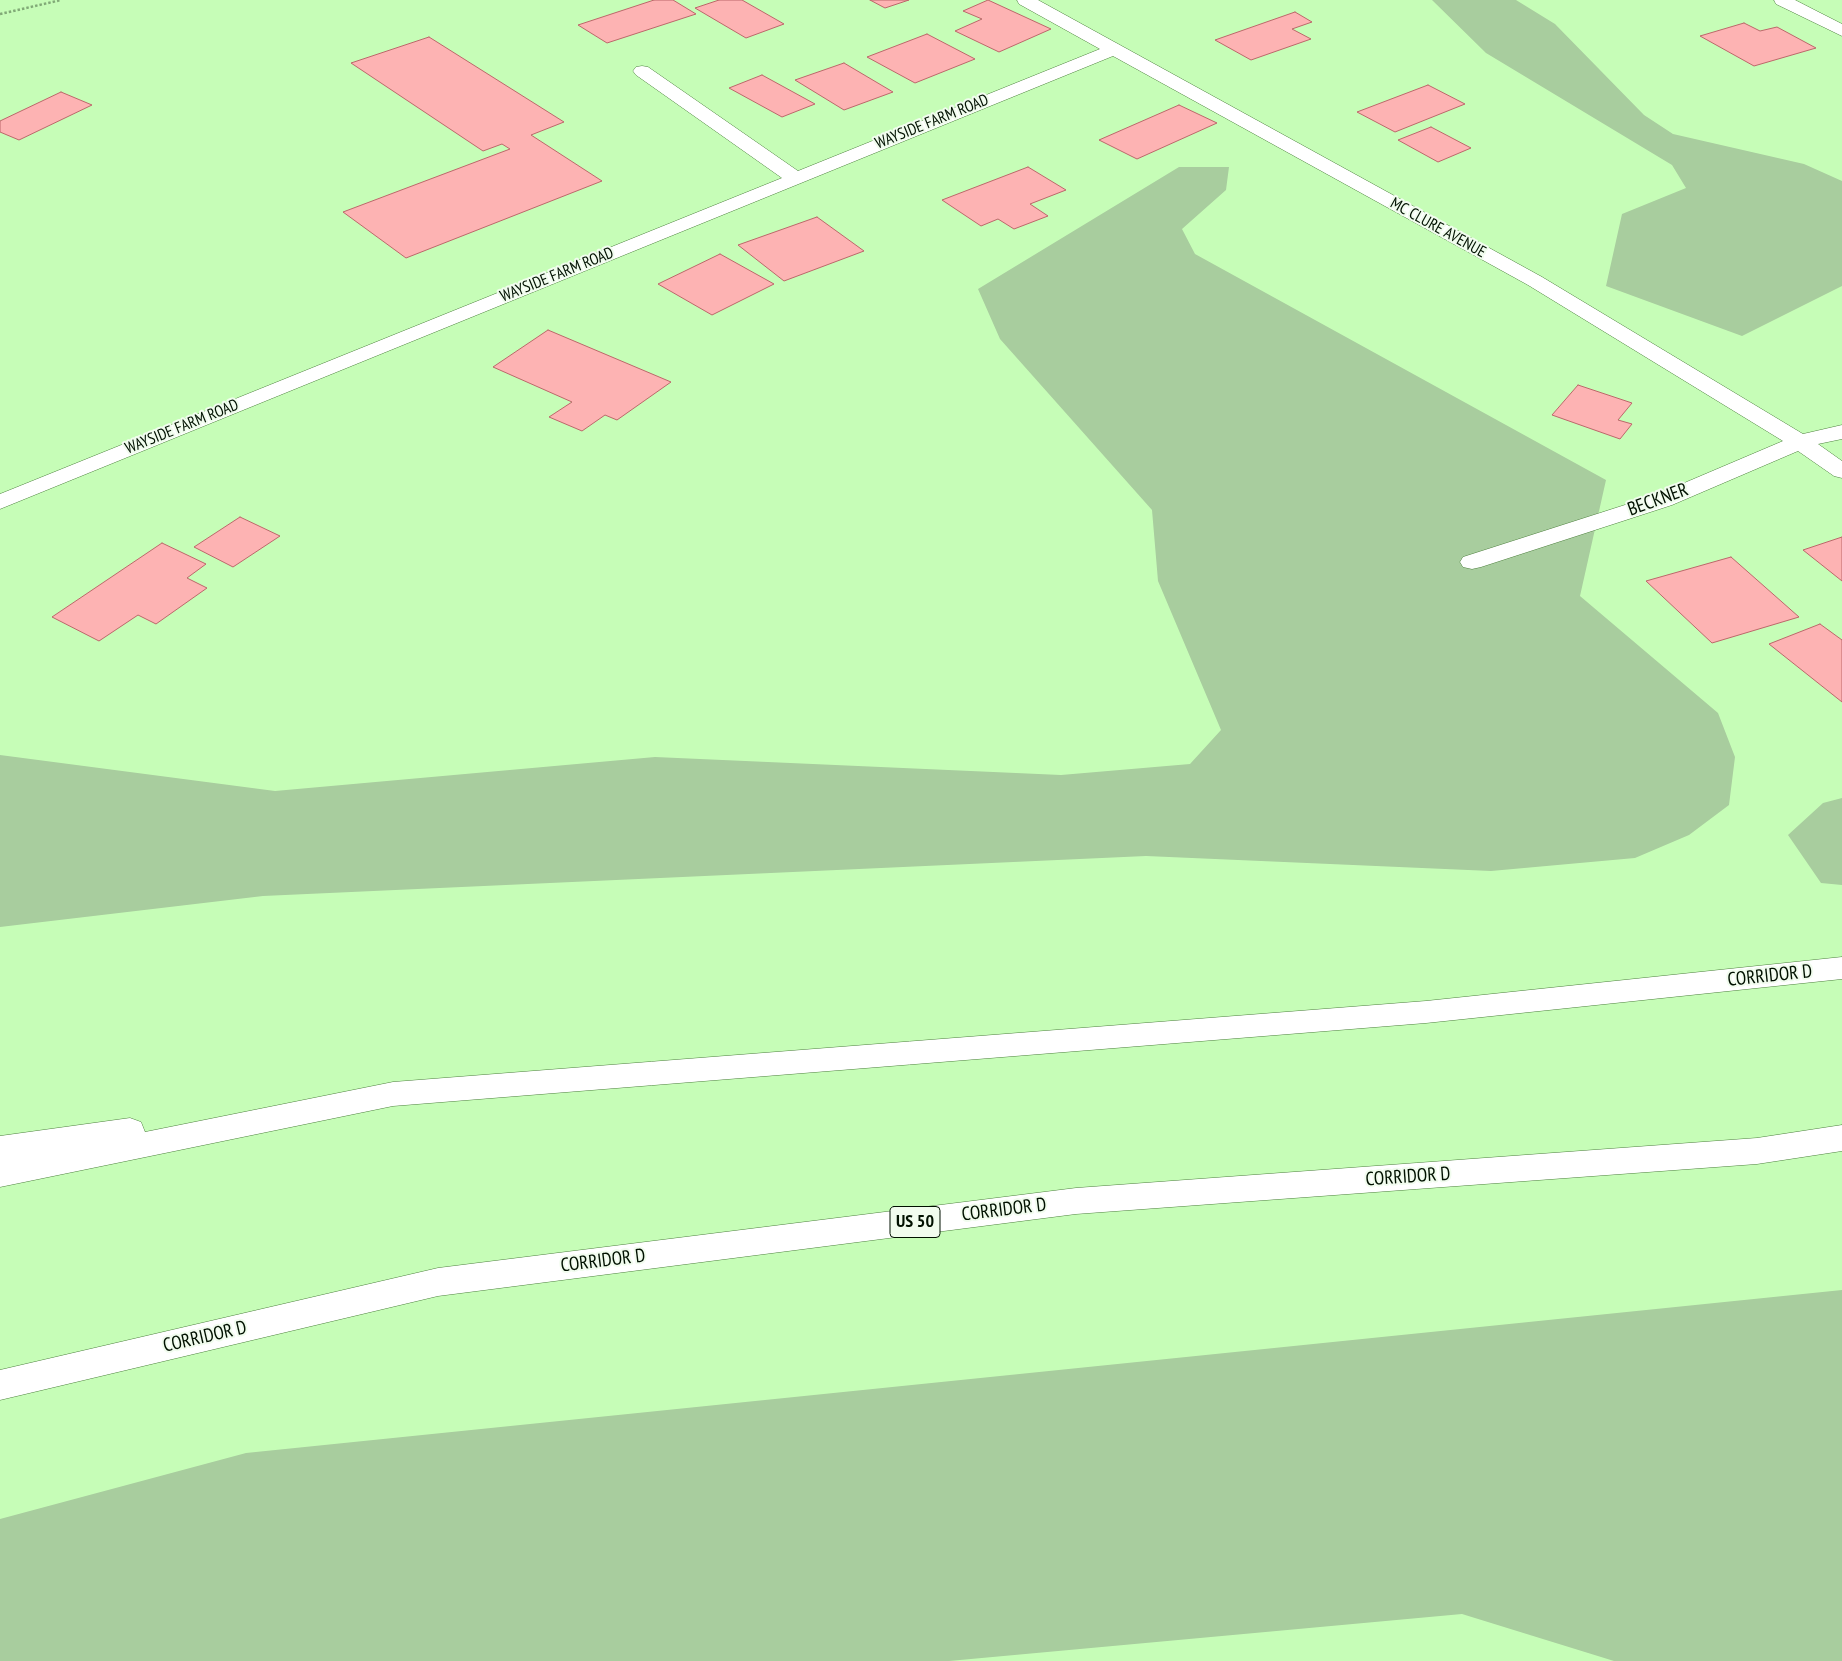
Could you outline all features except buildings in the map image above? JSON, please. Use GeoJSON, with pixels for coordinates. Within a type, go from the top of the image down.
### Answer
{"type":"FeatureCollection","features":[{"type":"Feature","properties":{"kind":"main road","name":"MC CLURE AVENUE"},"geometry":{"type":"LineString","coordinates":[[1025,0],[1535,281],[1800,442],[1842,471]]}},
{"type":"Feature","properties":{"kind":"main road"},"geometry":{"type":"LineString","coordinates":[[1782,0],[1842,31]]}},
{"type":"Feature","properties":{"kind":"main road","name":"WAYSIDE FARM ROAD"},"geometry":{"type":"LineString","coordinates":[[0,502],[1115,49]]}},
{"type":"Feature","properties":{"kind":"main road"},"geometry":{"type":"LineString","coordinates":[[642,71],[794,178]]}},
{"type":"Feature","properties":{"kind":"main road","name":"BECKNER"},"geometry":{"type":"LineString","coordinates":[[1472,562],[1664,500],[1800,442],[1842,432]]}},
{"type":"Feature","properties":{"kind":"main road","name":"CORRIDOR D"},"geometry":{"type":"LineString","coordinates":[[0,1174],[394,1094],[1416,1013],[1842,968]]}},
{"type":"Feature","properties":{"kind":"main road"},"geometry":{"type":"LineString","coordinates":[[0,1149],[394,1094]]}},
{"type":"Feature","properties":{"kind":"main road","name":"CORRIDOR D"},"geometry":{"type":"LineString","coordinates":[[0,1385],[438,1282],[1076,1202],[1757,1151],[1842,1138]]}},
{"type":"Feature","properties":{"kind":"path"},"geometry":{"type":"LineString","coordinates":[[0,14],[61,0]]}},
{"type":"Feature","properties":{"kind":"green space"},"geometry":{"type":"Polygon","coordinates":[[[1432,0],[1516,0],[1555,24],[1644,115],[1673,134],[1804,164],[1842,181],[1842,286],[1742,336],[1606,286],[1622,214],[1686,188],[1672,165],[1486,53],[1432,0]]]}},
{"type":"Feature","properties":{"kind":"green space"},"geometry":{"type":"Polygon","coordinates":[[[1179,167],[1229,167],[1226,190],[1182,229],[1195,254],[1606,480],[1580,596],[1718,713],[1735,757],[1729,805],[1689,835],[1635,858],[1491,871],[1146,856],[263,896],[0,927],[0,755],[275,791],[655,757],[1061,775],[1190,764],[1221,730],[1158,581],[1152,510],[1000,339],[978,289],[1179,167]]]}},
{"type":"Feature","properties":{"kind":"green space"},"geometry":{"type":"Polygon","coordinates":[[[1842,798],[1842,885],[1821,883],[1788,835],[1823,803],[1842,798]]]}},
{"type":"Feature","properties":{"kind":"green space"},"geometry":{"type":"Polygon","coordinates":[[[1842,1290],[1842,1661],[1614,1661],[1462,1614],[949,1661],[0,1661],[0,1519],[246,1453],[1842,1290]]]}}]}
